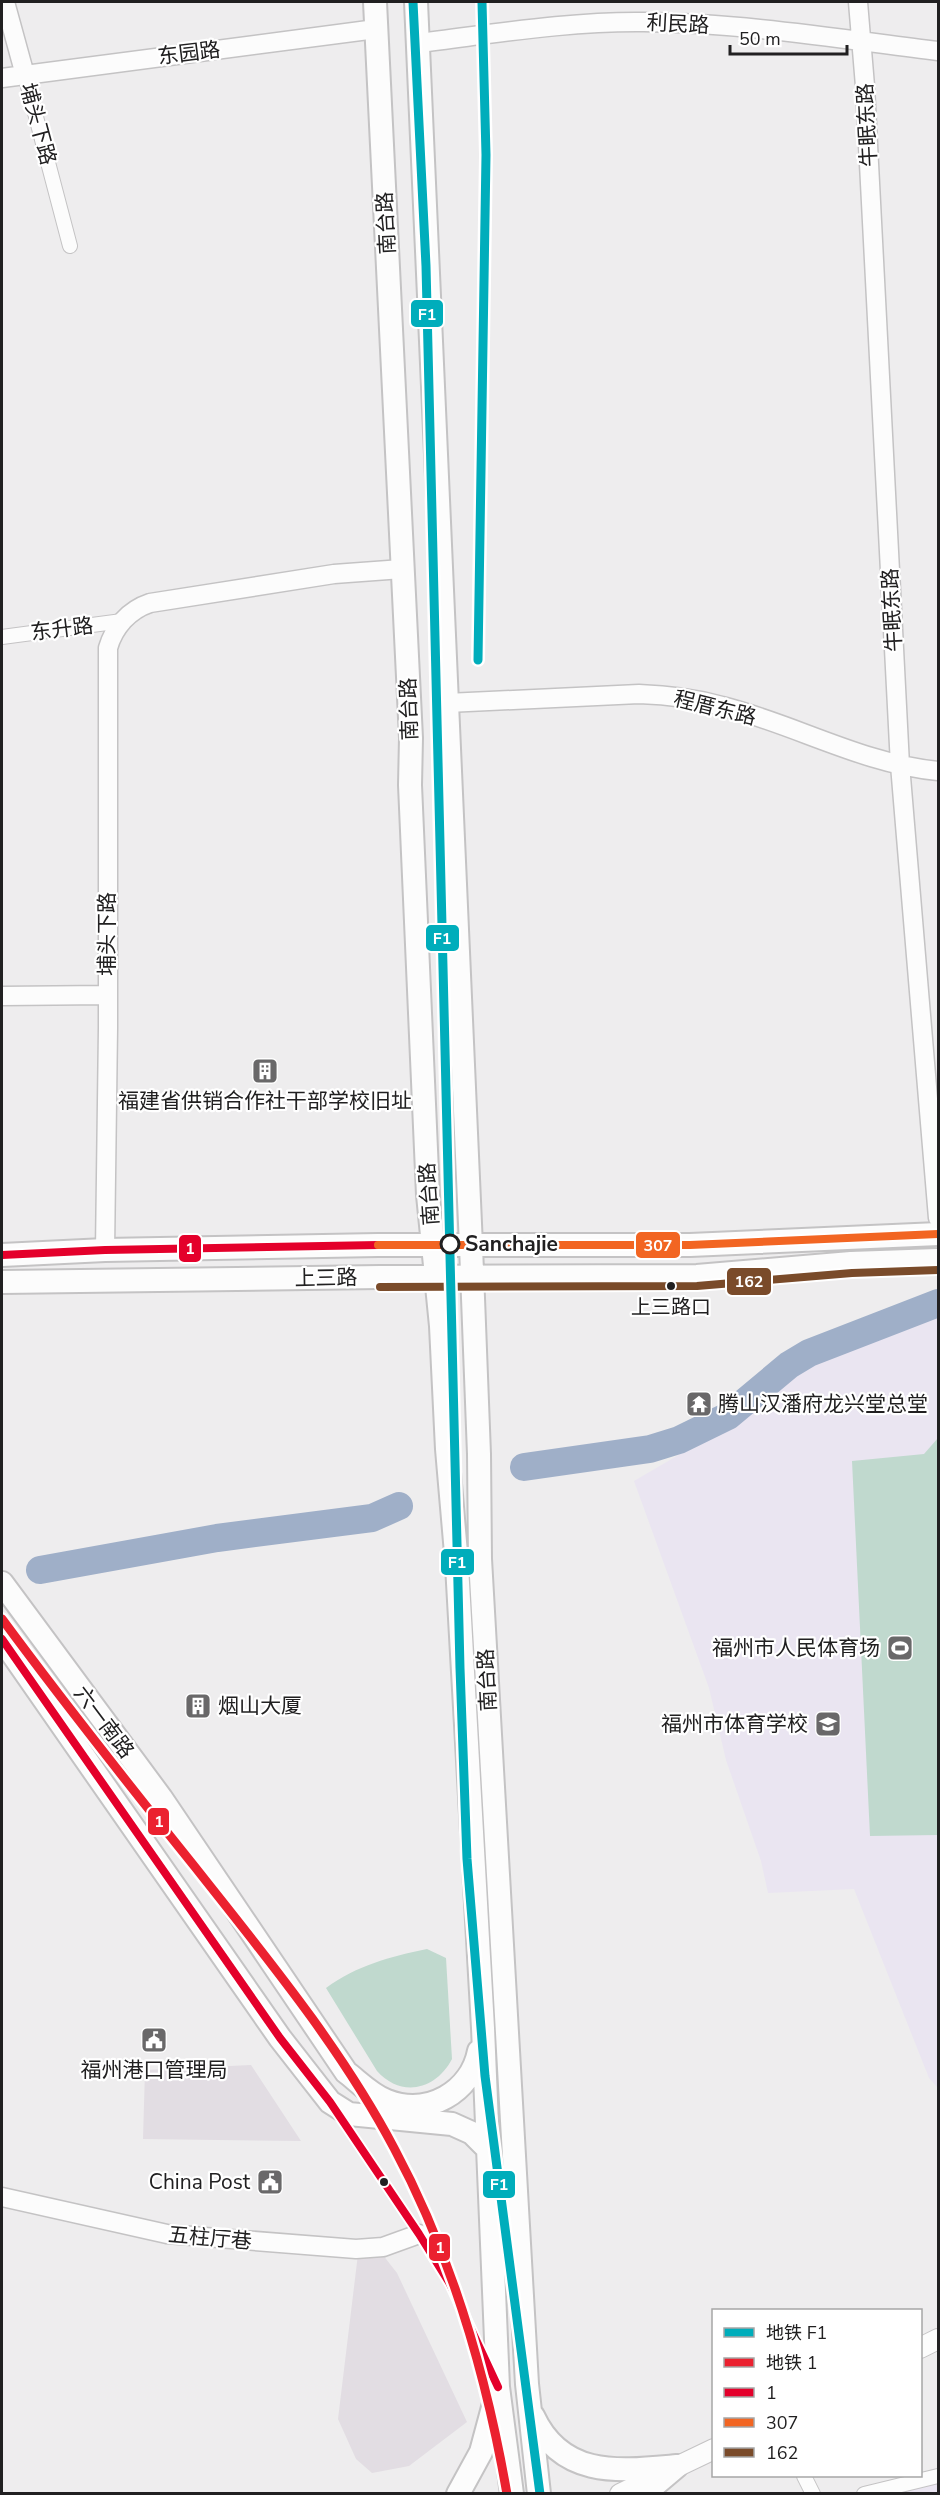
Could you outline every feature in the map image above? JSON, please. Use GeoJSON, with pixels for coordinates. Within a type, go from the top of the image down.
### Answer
{"type":"FeatureCollection","features":[{"type":"Feature","properties":{"kind":"main road","name":"南台路"},"geometry":{"type":"LineString","coordinates":[[375,2],[402,569],[428,1195],[458,1577],[483,2028],[498,2387],[512,2493]]}},
{"type":"Feature","properties":{"kind":"main road","name":"南台路"},"geometry":{"type":"LineString","coordinates":[[416,2],[471,1246],[479,1454],[480,1559],[530,2409],[539,2493]]}},
{"type":"Feature","properties":{"kind":"main road","name":"上三路"},"geometry":{"type":"LineString","coordinates":[[4,1254],[105,1250],[690,1245],[939,1234]]}},
{"type":"Feature","properties":{"kind":"main road","name":"上三路"},"geometry":{"type":"LineString","coordinates":[[2,1282],[697,1276],[851,1263],[939,1260]]}},
{"type":"Feature","properties":{"kind":"main road","name":"六一南路"},"geometry":{"type":"LineString","coordinates":[[2,1583],[161,1798],[346,2072],[375,2096],[404,2106],[439,2100],[458,2090],[471,2075],[478,2055],[483,2028]]}},
{"type":"Feature","properties":{"kind":"main road","name":"六一南路"},"geometry":{"type":"LineString","coordinates":[[2,1640],[280,2038],[330,2102],[350,2114],[452,2124],[472,2133],[487,2148]]}},
{"type":"Feature","properties":{"kind":"main road"},"geometry":{"type":"LineString","coordinates":[[922,2348],[939,2339]]}},
{"type":"Feature","properties":{"kind":"main road"},"geometry":{"type":"LineString","coordinates":[[458,2493],[481,2452],[498,2387]]}},
{"type":"Feature","properties":{"kind":"main road"},"geometry":{"type":"LineString","coordinates":[[530,2409],[540,2433],[558,2450],[576,2461],[592,2467],[620,2470],[678,2466]]}},
{"type":"Feature","properties":{"kind":"main road"},"geometry":{"type":"LineString","coordinates":[[620,2493],[712,2450]]}},
{"type":"Feature","properties":{"kind":"main road"},"geometry":{"type":"LineString","coordinates":[[644,2493],[678,2466]]}},
{"type":"Feature","properties":{"kind":"street","name":"埔头下路"},"geometry":{"type":"LineString","coordinates":[[5,2],[70,246]]}},
{"type":"Feature","properties":{"kind":"street","name":"牛眠东路"},"geometry":{"type":"LineString","coordinates":[[858,2],[900,765],[939,1218]]}},
{"type":"Feature","properties":{"kind":"street","name":"利民路"},"geometry":{"type":"LineString","coordinates":[[418,43],[534,29],[642,22],[702,24],[939,51]]}},
{"type":"Feature","properties":{"kind":"street","name":"东园路"},"geometry":{"type":"LineString","coordinates":[[2,78],[376,29]]}},
{"type":"Feature","properties":{"kind":"street"},"geometry":{"type":"LineString","coordinates":[[122,621],[141,606],[150,603],[334,574],[402,569]]}},
{"type":"Feature","properties":{"kind":"street","name":"埔头下路"},"geometry":{"type":"LineString","coordinates":[[105,1250],[108,648],[114,632],[122,621]]}},
{"type":"Feature","properties":{"kind":"street","name":"东升路"},"geometry":{"type":"LineString","coordinates":[[2,637],[122,621]]}},
{"type":"Feature","properties":{"kind":"street","name":"程厝东路"},"geometry":{"type":"LineString","coordinates":[[447,704],[639,694],[670,695],[724,706],[900,765],[939,771]]}},
{"type":"Feature","properties":{"kind":"street"},"geometry":{"type":"LineString","coordinates":[[2,996],[107,994]]}},
{"type":"Feature","properties":{"kind":"street","name":"五柱厅巷"},"geometry":{"type":"LineString","coordinates":[[2,2197],[132,2228],[188,2237],[356,2249],[383,2247],[419,2234]]}},
{"type":"Feature","properties":{"kind":"street"},"geometry":{"type":"LineString","coordinates":[[864,2493],[939,2476]]}},
{"type":"Feature","properties":{"kind":"street"},"geometry":{"type":"LineString","coordinates":[[805,2477],[813,2493]]}},
{"type":"Feature","properties":{"kind":"shaded area","name":"福州市体育学校"},"geometry":{"type":"Polygon","coordinates":[[[938,1317],[938,2088],[929,2078],[854,1889],[768,1893],[761,1861],[726,1760],[709,1688],[634,1481],[730,1425],[798,1368],[816,1357],[851,1343],[938,1317]]]}},
{"type":"Feature","properties":{"kind":"shaded area"},"geometry":{"type":"Polygon","coordinates":[[[251,2065],[301,2141],[143,2139],[145,2070],[251,2065]]]}},
{"type":"Feature","properties":{"kind":"shaded area"},"geometry":{"type":"Polygon","coordinates":[[[379,2250],[397,2273],[467,2422],[409,2466],[372,2473],[356,2459],[338,2419],[358,2254],[379,2250]]]}},
{"type":"Feature","properties":{"kind":"shaded area"},"geometry":{"type":"Polygon","coordinates":[[[938,2482],[938,2493],[886,2494],[938,2482]]]}},
{"type":"Feature","properties":{"kind":"green space","name":"福州市人民体育场"},"geometry":{"type":"Polygon","coordinates":[[[938,1438],[938,1835],[870,1836],[852,1461],[924,1454],[938,1438]]]}},
{"type":"Feature","properties":{"kind":"green space"},"geometry":{"type":"Polygon","coordinates":[[[427,1949],[446,1958],[452,2059],[445,2070],[428,2084],[407,2087],[386,2080],[377,2071],[326,1988],[350,1973],[374,1963],[427,1949]]]}},
{"type":"Feature","properties":{"kind":"waterway"},"geometry":{"type":"LineString","coordinates":[[524,1467],[650,1449],[679,1440],[728,1416],[789,1365],[809,1353],[938,1303]]}},
{"type":"Feature","properties":{"kind":"waterway"},"geometry":{"type":"LineString","coordinates":[[40,1570],[217,1538],[372,1518],[399,1506]]}},
{"type":"Feature","properties":{"kind":"metro line","name":"F1"},"geometry":{"type":"LineString","coordinates":[[413,2],[426,266],[460,1668],[467,1859],[485,2076],[540,2494]]}},
{"type":"Feature","properties":{"kind":"metro line","name":"F1"},"geometry":{"type":"LineString","coordinates":[[478,660],[486,155],[482,2]]}},
{"type":"Feature","properties":{"kind":"metro line","name":"1"},"geometry":{"type":"LineString","coordinates":[[2,1619],[97,1744],[301,2003],[373,2110],[415,2189],[450,2273],[489,2404],[507,2494]]}},
{"type":"Feature","properties":{"kind":"transit line","name":"307"},"geometry":{"type":"LineString","coordinates":[[378,1245],[690,1245],[938,1234]]}},
{"type":"Feature","properties":{"kind":"transit line","name":"1"},"geometry":{"type":"LineString","coordinates":[[2,1255],[105,1250],[378,1245]]}},
{"type":"Feature","properties":{"kind":"transit line","name":"162"},"geometry":{"type":"LineString","coordinates":[[380,1287],[697,1286],[852,1273],[938,1270]]}},
{"type":"Feature","properties":{"kind":"transit line","name":"1"},"geometry":{"type":"LineString","coordinates":[[2,1639],[280,2038],[330,2102],[419,2234],[450,2284],[498,2387]]}},
{"type":"Feature","properties":{"kind":"place","name":"福建省供销合作社干部学校旧址"},"geometry":{"type":"Point","coordinates":[265,1071]}},
{"type":"Feature","properties":{"kind":"place","name":"Sanchajie"},"geometry":{"type":"Point","coordinates":[450,1244]}},
{"type":"Feature","properties":{"kind":"place","name":"上三路口"},"geometry":{"type":"Point","coordinates":[671,1286]}},
{"type":"Feature","properties":{"kind":"place","name":"腾山汉潘府龙兴堂总堂"},"geometry":{"type":"Point","coordinates":[699,1404]}},
{"type":"Feature","properties":{"kind":"place","name":"福州市人民体育场"},"geometry":{"type":"Point","coordinates":[900,1648]}},
{"type":"Feature","properties":{"kind":"place","name":"烟山大厦"},"geometry":{"type":"Point","coordinates":[198,1706]}},
{"type":"Feature","properties":{"kind":"place","name":"福州市体育学校"},"geometry":{"type":"Point","coordinates":[828,1724]}},
{"type":"Feature","properties":{"kind":"place","name":"福州港口管理局"},"geometry":{"type":"Point","coordinates":[154,2040]}},
{"type":"Feature","properties":{"kind":"place","name":"China Post"},"geometry":{"type":"Point","coordinates":[270,2182]}}]}
